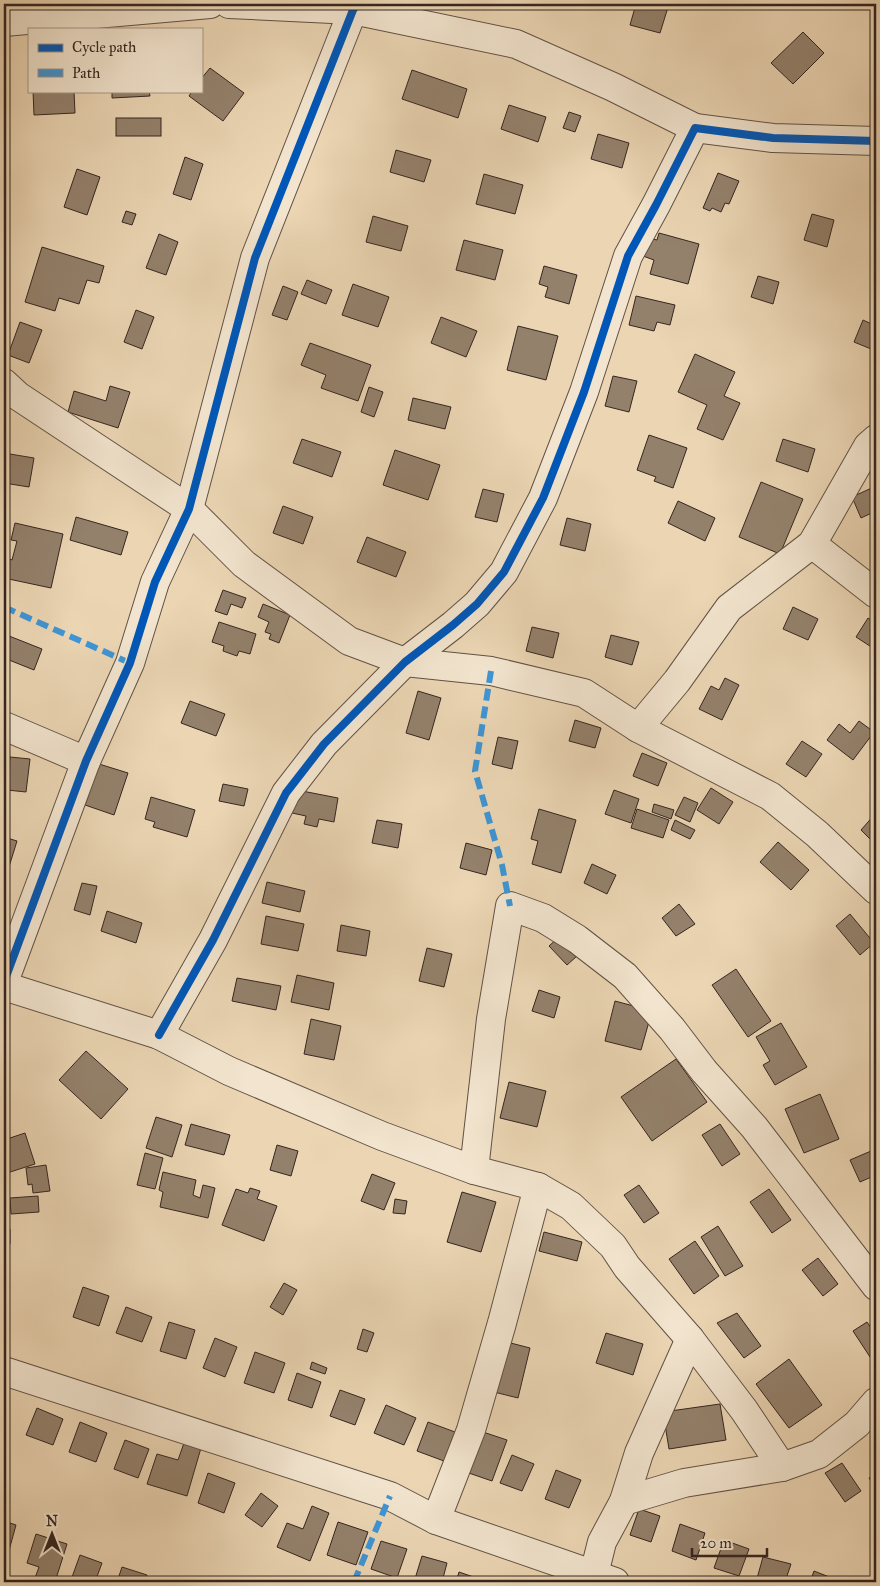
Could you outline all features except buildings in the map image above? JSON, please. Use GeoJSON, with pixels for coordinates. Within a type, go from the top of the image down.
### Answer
{"type":"FeatureCollection","features":[{"type":"Feature","properties":{"kind":"street"},"geometry":{"type":"LineString","coordinates":[[4,22],[210,4]]}},
{"type":"Feature","properties":{"kind":"street"},"geometry":{"type":"LineString","coordinates":[[229,4],[355,7],[516,44],[613,87],[695,128],[773,138],[876,141]]}},
{"type":"Feature","properties":{"kind":"street"},"geometry":{"type":"LineString","coordinates":[[4,982],[86,761],[130,664],[155,582],[189,509],[255,258],[355,7]]}},
{"type":"Feature","properties":{"kind":"street"},"geometry":{"type":"LineString","coordinates":[[159,1035],[213,940],[286,793],[324,744],[405,662],[453,626],[477,604],[504,572],[543,498],[584,392],[628,256],[695,128]]}},
{"type":"Feature","properties":{"kind":"street"},"geometry":{"type":"LineString","coordinates":[[4,383],[18,396],[189,509],[244,564],[349,641],[405,662],[491,671],[584,694],[638,728],[770,796],[817,834],[876,890]]}},
{"type":"Feature","properties":{"kind":"street"},"geometry":{"type":"LineString","coordinates":[[638,728],[677,680],[729,608],[812,544],[868,446],[876,439]]}},
{"type":"Feature","properties":{"kind":"street"},"geometry":{"type":"LineString","coordinates":[[812,544],[876,594]]}},
{"type":"Feature","properties":{"kind":"street"},"geometry":{"type":"LineString","coordinates":[[4,726],[86,761]]}},
{"type":"Feature","properties":{"kind":"street"},"geometry":{"type":"LineString","coordinates":[[474,1170],[491,1019],[510,906],[543,918],[577,939],[625,976],[672,1029],[704,1071],[754,1128],[876,1286]]}},
{"type":"Feature","properties":{"kind":"street"},"geometry":{"type":"LineString","coordinates":[[4,986],[159,1035],[229,1071],[382,1136],[474,1170],[538,1187],[571,1206],[613,1246],[627,1267],[690,1339],[744,1410],[782,1467]]}},
{"type":"Feature","properties":{"kind":"street"},"geometry":{"type":"LineString","coordinates":[[436,1520],[470,1430],[502,1323],[538,1187]]}},
{"type":"Feature","properties":{"kind":"street"},"geometry":{"type":"LineString","coordinates":[[4,1371],[390,1496],[436,1520],[600,1580],[602,1542],[624,1501],[639,1452],[690,1339]]}},
{"type":"Feature","properties":{"kind":"street"},"geometry":{"type":"LineString","coordinates":[[624,1501],[684,1483],[782,1467],[819,1454],[857,1424],[876,1402]]}},
{"type":"Feature","properties":{"kind":"marked path"},"geometry":{"type":"LineString","coordinates":[[4,607],[130,663]]}},
{"type":"Feature","properties":{"kind":"marked path"},"geometry":{"type":"LineString","coordinates":[[491,671],[475,771],[502,865],[510,906]]}},
{"type":"Feature","properties":{"kind":"marked path"},"geometry":{"type":"LineString","coordinates":[[354,1582],[390,1496]]}},
{"type":"Feature","properties":{"kind":"cycle path"},"geometry":{"type":"LineString","coordinates":[[4,982],[86,761],[130,663],[155,582],[189,509],[255,258],[357,4]]}},
{"type":"Feature","properties":{"kind":"cycle path"},"geometry":{"type":"LineString","coordinates":[[159,1035],[213,940],[286,793],[324,744],[405,662],[477,604],[504,572],[543,498],[584,392],[628,256],[695,128],[773,138],[876,141]]}}]}
